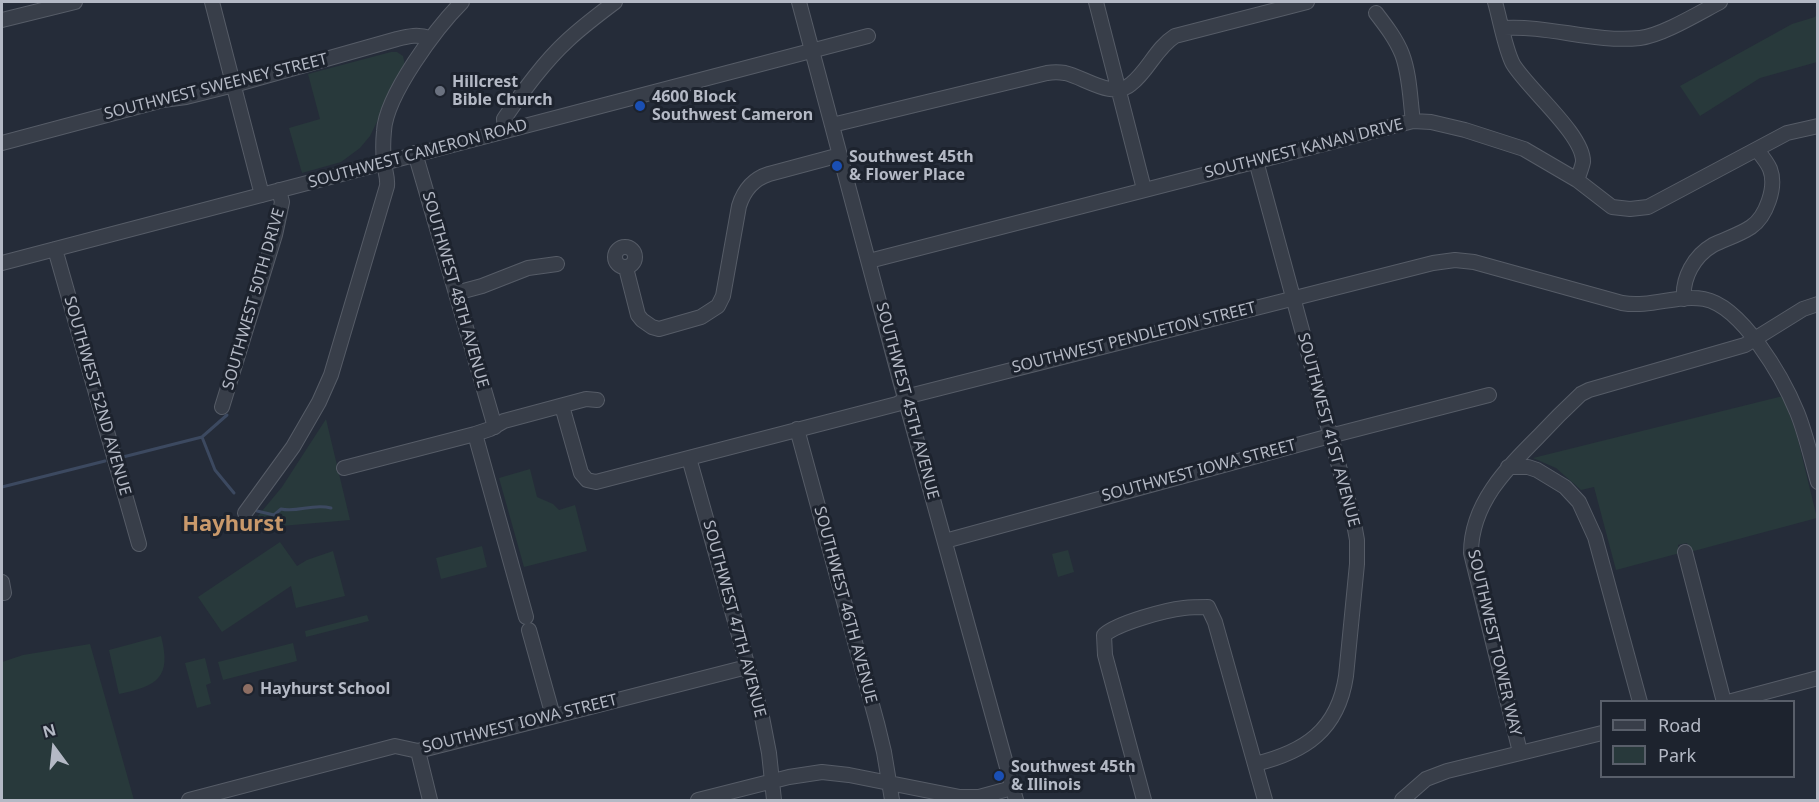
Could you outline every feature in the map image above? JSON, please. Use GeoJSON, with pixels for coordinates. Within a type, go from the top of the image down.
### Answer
{"type":"FeatureCollection","features":[{"type":"Feature","properties":{"kind":"street"},"geometry":{"type":"LineString","coordinates":[[2,20],[75,2]]}},
{"type":"Feature","properties":{"kind":"street"},"geometry":{"type":"LineString","coordinates":[[212,2],[262,195]]}},
{"type":"Feature","properties":{"kind":"street"},"geometry":{"type":"LineString","coordinates":[[245,513],[294,447],[331,375],[387,186],[384,132],[390,108],[430,38],[462,2]]}},
{"type":"Feature","properties":{"kind":"street"},"geometry":{"type":"LineString","coordinates":[[505,131],[504,119],[554,54],[615,2]]}},
{"type":"Feature","properties":{"kind":"street","name":"SOUTHWEST 45TH AVENUE"},"geometry":{"type":"LineString","coordinates":[[799,2],[1014,794]]}},
{"type":"Feature","properties":{"kind":"street"},"geometry":{"type":"LineString","coordinates":[[1096,2],[1143,189]]}},
{"type":"Feature","properties":{"kind":"street"},"geometry":{"type":"LineString","coordinates":[[832,125],[1047,72],[1066,73],[1100,86],[1119,89],[1133,83],[1166,42],[1174,36],[1307,2]]}},
{"type":"Feature","properties":{"kind":"street"},"geometry":{"type":"LineString","coordinates":[[1495,2],[1513,63],[1539,97],[1569,130],[1578,146],[1583,161],[1577,180]]}},
{"type":"Feature","properties":{"kind":"street"},"geometry":{"type":"LineString","coordinates":[[1503,28],[1521,26],[1607,38],[1641,38],[1720,2]]}},
{"type":"Feature","properties":{"kind":"street"},"geometry":{"type":"LineString","coordinates":[[1376,13],[1389,29],[1402,53],[1413,122]]}},
{"type":"Feature","properties":{"kind":"street","name":"SOUTHWEST SWEENEY STREET"},"geometry":{"type":"LineString","coordinates":[[2,143],[163,100],[186,97],[234,85],[406,36],[421,35],[430,38]]}},
{"type":"Feature","properties":{"kind":"street","name":"SOUTHWEST CAMERON ROAD"},"geometry":{"type":"LineString","coordinates":[[2,262],[868,36]]}},
{"type":"Feature","properties":{"kind":"street","name":"SOUTHWEST KANAN DRIVE"},"geometry":{"type":"LineString","coordinates":[[869,261],[1143,189],[1413,122],[1431,122],[1465,130],[1524,149],[1577,180],[1612,207],[1622,209],[1648,207],[1787,133],[1818,126]]}},
{"type":"Feature","properties":{"kind":"street"},"geometry":{"type":"LineString","coordinates":[[1684,299],[1683,288],[1686,278],[1698,258],[1713,245],[1751,227],[1764,211],[1770,191],[1771,172],[1757,150]]}},
{"type":"Feature","properties":{"kind":"street","name":"SOUTHWEST 48TH AVENUE"},"geometry":{"type":"LineString","coordinates":[[415,153],[495,427]]}},
{"type":"Feature","properties":{"kind":"street"},"geometry":{"type":"LineString","coordinates":[[626,268],[638,315],[649,326],[666,327],[706,315],[718,306],[725,290],[739,206],[750,185],[762,176],[840,155]]}},
{"type":"Feature","properties":{"kind":"street","name":"SOUTHWEST 41ST AVENUE"},"geometry":{"type":"LineString","coordinates":[[1255,764],[1291,753],[1307,743],[1334,715],[1343,692],[1357,564],[1357,540],[1353,518],[1256,161]]}},
{"type":"Feature","properties":{"kind":"street","name":"SOUTHWEST 50TH DRIVE"},"geometry":{"type":"LineString","coordinates":[[222,407],[275,235],[282,202],[279,190]]}},
{"type":"Feature","properties":{"kind":"street","name":"SOUTHWEST 52ND AVENUE"},"geometry":{"type":"LineString","coordinates":[[55,249],[139,544]]}},
{"type":"Feature","properties":{"kind":"street","name":"SOUTHWEST PENDLETON STREET"},"geometry":{"type":"LineString","coordinates":[[562,406],[581,473],[587,480],[597,482],[897,404],[913,395],[1292,298],[1433,263],[1455,260],[1486,265],[1629,304],[1703,299],[1722,306],[1733,314],[1755,340],[1779,376],[1793,403],[1818,482]]}},
{"type":"Feature","properties":{"kind":"street"},"geometry":{"type":"LineString","coordinates":[[456,293],[482,286],[528,268],[557,264]]}},
{"type":"Feature","properties":{"kind":"street"},"geometry":{"type":"LineString","coordinates":[[1755,340],[1803,309],[1818,304]]}},
{"type":"Feature","properties":{"kind":"street","name":"SOUTHWEST TOWER WAY"},"geometry":{"type":"LineString","coordinates":[[1520,752],[1471,552],[1471,538],[1485,499],[1508,467],[1581,394],[1745,345],[1755,340]]}},
{"type":"Feature","properties":{"kind":"street","name":"SOUTHWEST IOWA STREET"},"geometry":{"type":"LineString","coordinates":[[945,541],[1489,395]]}},
{"type":"Feature","properties":{"kind":"street"},"geometry":{"type":"LineString","coordinates":[[344,468],[475,434],[504,421],[586,399],[597,400]]}},
{"type":"Feature","properties":{"kind":"street","name":"SOUTHWEST 46TH AVENUE"},"geometry":{"type":"LineString","coordinates":[[797,429],[877,723],[890,783],[891,801]]}},
{"type":"Feature","properties":{"kind":"street"},"geometry":{"type":"LineString","coordinates":[[475,434],[553,716]]}},
{"type":"Feature","properties":{"kind":"street","name":"SOUTHWEST 47TH AVENUE"},"geometry":{"type":"LineString","coordinates":[[690,458],[762,717],[769,753],[774,801]]}},
{"type":"Feature","properties":{"kind":"street"},"geometry":{"type":"LineString","coordinates":[[1508,467],[1528,467],[1537,470],[1565,487],[1579,502],[1596,537],[1639,700]]}},
{"type":"Feature","properties":{"kind":"street"},"geometry":{"type":"LineString","coordinates":[[1684,552],[1725,700]]}},
{"type":"Feature","properties":{"kind":"street"},"geometry":{"type":"LineString","coordinates":[[1144,801],[1104,648],[1104,635],[1121,625],[1186,607],[1208,607],[1217,630],[1265,801]]}},
{"type":"Feature","properties":{"kind":"street","name":"SOUTHWEST IOWA STREET"},"geometry":{"type":"LineString","coordinates":[[189,801],[395,746],[418,751],[747,667]]}},
{"type":"Feature","properties":{"kind":"street"},"geometry":{"type":"LineString","coordinates":[[1734,700],[1818,678]]}},
{"type":"Feature","properties":{"kind":"street"},"geometry":{"type":"LineString","coordinates":[[1402,801],[1419,785],[1436,775],[1600,733]]}},
{"type":"Feature","properties":{"kind":"street"},"geometry":{"type":"LineString","coordinates":[[418,751],[430,801]]}},
{"type":"Feature","properties":{"kind":"street"},"geometry":{"type":"LineString","coordinates":[[698,801],[805,773],[822,772],[838,773],[960,797],[1014,794]]}},
{"type":"Feature","properties":{"kind":"green space"},"geometry":{"type":"Polygon","coordinates":[[[1817,14],[1817,62],[1760,78],[1700,116],[1680,86],[1792,24],[1815,17],[1817,14]]]}},
{"type":"Feature","properties":{"kind":"green space"},"geometry":{"type":"Polygon","coordinates":[[[397,52],[403,56],[405,65],[370,136],[360,148],[341,162],[302,173],[289,128],[320,119],[308,74],[397,52]]]}},
{"type":"Feature","properties":{"kind":"green space"},"geometry":{"type":"Polygon","coordinates":[[[1783,396],[1797,436],[1817,518],[1690,552],[1687,543],[1678,545],[1680,553],[1616,570],[1594,487],[1581,490],[1556,468],[1533,458],[1783,396]]]}},
{"type":"Feature","properties":{"kind":"green space"},"geometry":{"type":"Polygon","coordinates":[[[326,419],[350,520],[247,529],[282,487],[326,419]]]}},
{"type":"Feature","properties":{"kind":"green space"},"geometry":{"type":"Polygon","coordinates":[[[530,469],[537,497],[553,504],[559,510],[575,505],[587,551],[524,567],[499,478],[530,469]]]}},
{"type":"Feature","properties":{"kind":"green space"},"geometry":{"type":"Polygon","coordinates":[[[280,542],[297,566],[333,551],[345,596],[296,608],[291,586],[222,632],[198,597],[280,542]]]}},
{"type":"Feature","properties":{"kind":"green space"},"geometry":{"type":"Polygon","coordinates":[[[482,546],[487,567],[441,579],[436,558],[482,546]]]}},
{"type":"Feature","properties":{"kind":"green space"},"geometry":{"type":"Polygon","coordinates":[[[1068,550],[1074,572],[1058,577],[1052,554],[1068,550]]]}},
{"type":"Feature","properties":{"kind":"green space"},"geometry":{"type":"Polygon","coordinates":[[[367,615],[369,621],[306,637],[305,631],[367,615]]]}},
{"type":"Feature","properties":{"kind":"green space"},"geometry":{"type":"Polygon","coordinates":[[[161,636],[164,662],[163,671],[158,678],[143,687],[119,694],[109,650],[161,636]]]}},
{"type":"Feature","properties":{"kind":"green space"},"geometry":{"type":"Polygon","coordinates":[[[293,643],[297,661],[223,680],[218,662],[293,643]]]}},
{"type":"Feature","properties":{"kind":"green space"},"geometry":{"type":"Polygon","coordinates":[[[90,644],[134,800],[2,800],[2,662],[23,655],[90,644]]]}},
{"type":"Feature","properties":{"kind":"green space"},"geometry":{"type":"Polygon","coordinates":[[[205,658],[211,683],[206,685],[211,704],[197,708],[185,663],[205,658]]]}},
{"type":"Feature","properties":{"kind":"waterway"},"geometry":{"type":"LineString","coordinates":[[123,457],[202,437],[227,415]]}},
{"type":"Feature","properties":{"kind":"waterway"},"geometry":{"type":"LineString","coordinates":[[202,437],[215,470],[234,493]]}},
{"type":"Feature","properties":{"kind":"waterway"},"geometry":{"type":"LineString","coordinates":[[2,487],[105,461]]}},
{"type":"Feature","properties":{"kind":"waterway"},"geometry":{"type":"LineString","coordinates":[[257,511],[274,515],[281,509],[331,508]]}},
{"type":"Feature","properties":{"kind":"place","name":"Hillcrest Bible Church"},"geometry":{"type":"Point","coordinates":[440,91]}},
{"type":"Feature","properties":{"kind":"place","name":"4600 Block Southwest Cameron"},"geometry":{"type":"Point","coordinates":[640,106]}},
{"type":"Feature","properties":{"kind":"place","name":"Southwest 45th & Flower Place"},"geometry":{"type":"Point","coordinates":[837,166]}},
{"type":"Feature","properties":{"kind":"place","name":"Hayhurst School"},"geometry":{"type":"Point","coordinates":[248,689]}},
{"type":"Feature","properties":{"kind":"place","name":"Southwest 45th & Illinois"},"geometry":{"type":"Point","coordinates":[999,776]}},
{"type":"Feature","properties":{"kind":"district","name":"Hayhurst"},"geometry":{"type":"Point","coordinates":[233,525]}}]}
